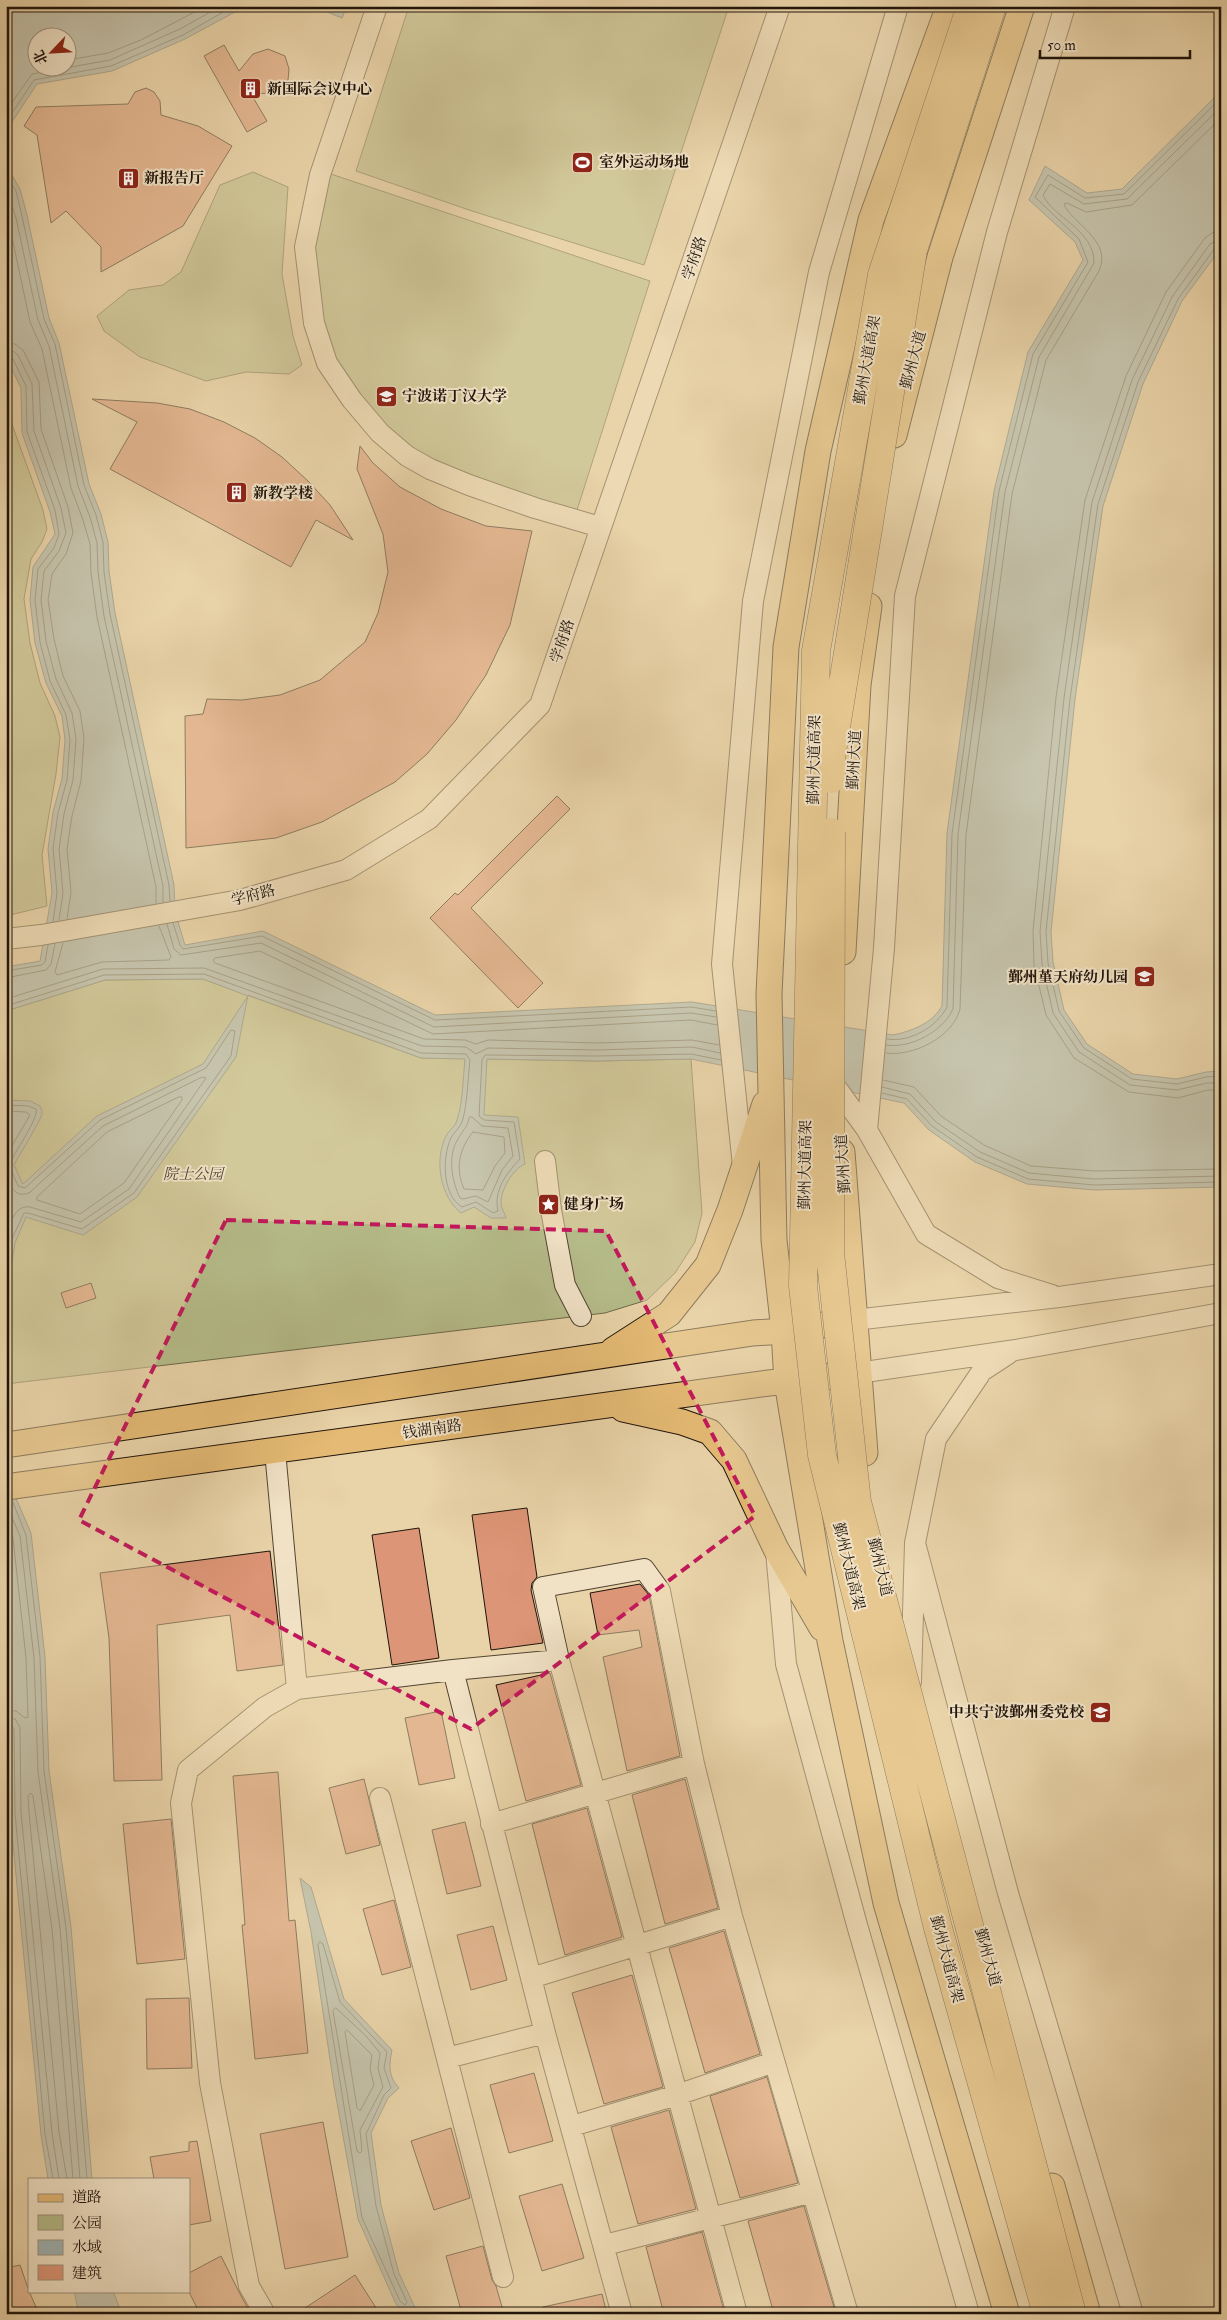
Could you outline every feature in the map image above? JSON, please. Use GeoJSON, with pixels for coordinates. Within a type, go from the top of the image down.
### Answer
{"type":"FeatureCollection","features":[{"type":"Feature","properties":{"kind":"highway","name":"鄞州大道高架"},"geometry":{"type":"LineString","coordinates":[[971,6],[882,275],[816,651],[802,1286],[822,1455],[938,1928],[1047,2314]]}},
{"type":"Feature","properties":{"kind":"highway","name":"鄞州大道高架"},"geometry":{"type":"LineString","coordinates":[[992,6],[913,250],[831,758],[830,1253],[857,1502],[1072,2314]]}},
{"type":"Feature","properties":{"kind":"main road"},"geometry":{"type":"LineString","coordinates":[[949,6],[871,220],[818,451],[786,646],[769,994],[774,1240],[784,1331],[787,1382],[830,1641],[886,1903],[1008,2314]]}},
{"type":"Feature","properties":{"kind":"main road","name":"鄞州大道"},"geometry":{"type":"LineString","coordinates":[[1022,6],[940,257],[890,451],[858,685],[841,984],[838,1090],[858,1373],[873,1544],[1088,2314]]}},
{"type":"Feature","properties":{"kind":"main road"},"geometry":{"type":"LineString","coordinates":[[605,1355],[669,1314],[708,1265],[730,1210],[771,1084]]}},
{"type":"Feature","properties":{"kind":"main road"},"geometry":{"type":"LineString","coordinates":[[11,1445],[753,1333],[784,1331],[854,1320]]}},
{"type":"Feature","properties":{"kind":"main road","name":"钱湖南路"},"geometry":{"type":"LineString","coordinates":[[6,1487],[606,1405],[858,1373]]}},
{"type":"Feature","properties":{"kind":"main road"},"geometry":{"type":"LineString","coordinates":[[606,1405],[682,1422],[710,1432],[734,1460],[776,1549],[830,1641]]}},
{"type":"Feature","properties":{"kind":"street"},"geometry":{"type":"LineString","coordinates":[[377,6],[320,175],[305,247],[314,323],[328,363],[352,400],[380,433],[407,456],[430,469],[469,485],[535,508],[600,527]]}},
{"type":"Feature","properties":{"kind":"street","name":"学府路"},"geometry":{"type":"LineString","coordinates":[[6,939],[41,935],[240,900],[346,870],[429,819],[540,705],[780,6]]}},
{"type":"Feature","properties":{"kind":"street"},"geometry":{"type":"LineString","coordinates":[[743,1170],[722,964],[753,601],[820,272],[898,6]]}},
{"type":"Feature","properties":{"kind":"street","name":"鄞州大道"},"geometry":{"type":"LineString","coordinates":[[867,1130],[884,948],[905,596],[997,232],[1065,6]]}},
{"type":"Feature","properties":{"kind":"street"},"geometry":{"type":"LineString","coordinates":[[838,1090],[867,1130],[926,1234],[998,1278],[1059,1298]]}},
{"type":"Feature","properties":{"kind":"street"},"geometry":{"type":"LineString","coordinates":[[545,1161],[551,1210],[565,1285],[581,1316]]}},
{"type":"Feature","properties":{"kind":"street"},"geometry":{"type":"LineString","coordinates":[[854,1320],[1059,1298],[1221,1274]]}},
{"type":"Feature","properties":{"kind":"street"},"geometry":{"type":"LineString","coordinates":[[858,1373],[1016,1350],[1221,1313]]}},
{"type":"Feature","properties":{"kind":"street"},"geometry":{"type":"LineString","coordinates":[[911,1682],[915,1543],[936,1439],[982,1371],[1016,1350]]}},
{"type":"Feature","properties":{"kind":"street"},"geometry":{"type":"LineString","coordinates":[[275,1450],[297,1689]]}},
{"type":"Feature","properties":{"kind":"street"},"geometry":{"type":"LineString","coordinates":[[915,1543],[1008,1894],[1133,2314]]}},
{"type":"Feature","properties":{"kind":"street"},"geometry":{"type":"LineString","coordinates":[[776,1549],[786,1664],[857,1925],[969,2314]]}},
{"type":"Feature","properties":{"kind":"street"},"geometry":{"type":"LineString","coordinates":[[737,2314],[559,1660],[543,1588],[644,1569],[660,1591],[694,1764],[732,1916],[848,2314]]}},
{"type":"Feature","properties":{"kind":"street"},"geometry":{"type":"LineString","coordinates":[[265,2314],[249,2286],[210,2083],[181,1803],[188,1770],[265,1707],[297,1689],[453,1670],[559,1660]]}},
{"type":"Feature","properties":{"kind":"street"},"geometry":{"type":"LineString","coordinates":[[453,1670],[545,2033],[605,2246],[622,2314]]}},
{"type":"Feature","properties":{"kind":"street"},"geometry":{"type":"LineString","coordinates":[[491,1824],[694,1764]]}},
{"type":"Feature","properties":{"kind":"street"},"geometry":{"type":"LineString","coordinates":[[380,1798],[503,2277]]}},
{"type":"Feature","properties":{"kind":"street"},"geometry":{"type":"LineString","coordinates":[[531,1978],[732,1916]]}},
{"type":"Feature","properties":{"kind":"street"},"geometry":{"type":"LineString","coordinates":[[447,2058],[545,2033]]}},
{"type":"Feature","properties":{"kind":"street"},"geometry":{"type":"LineString","coordinates":[[572,2126],[677,2095],[774,2062]]}},
{"type":"Feature","properties":{"kind":"street"},"geometry":{"type":"LineString","coordinates":[[605,2246],[812,2192]]}},
{"type":"Feature","properties":{"kind":"highlighted area"},"geometry":{"type":"Polygon","coordinates":[[[226,1220],[606,1231],[755,1516],[471,1729],[79,1520],[226,1220]]]}},
{"type":"Feature","properties":{"kind":"green space","name":"室外运动场地"},"geometry":{"type":"Polygon","coordinates":[[[409,6],[729,6],[644,265],[472,211],[356,171],[409,6]]]}},
{"type":"Feature","properties":{"kind":"green space"},"geometry":{"type":"Polygon","coordinates":[[[253,172],[288,187],[282,274],[293,336],[302,365],[289,374],[246,372],[206,381],[140,357],[104,331],[97,316],[129,290],[163,285],[181,272],[220,185],[253,172]]]}},
{"type":"Feature","properties":{"kind":"green space"},"geometry":{"type":"Polygon","coordinates":[[[328,173],[650,281],[577,510],[547,506],[433,463],[385,428],[334,360],[320,322],[310,247],[328,173]]]}},
{"type":"Feature","properties":{"kind":"green space"},"geometry":{"type":"Polygon","coordinates":[[[6,408],[43,510],[47,529],[42,542],[31,559],[24,599],[30,643],[40,683],[55,716],[60,737],[56,774],[42,855],[47,906],[6,916],[6,408]]]}},
{"type":"Feature","properties":{"kind":"green space","name":"院士公园"},"geometry":{"type":"Polygon","coordinates":[[[203,979],[421,1058],[597,1061],[691,1059],[702,1213],[695,1242],[675,1273],[647,1300],[605,1313],[6,1384],[6,1011],[105,980],[203,979]]]}},
{"type":"Feature","properties":{"kind":"water"},"geometry":{"type":"Polygon","coordinates":[[[6,6],[246,6],[185,39],[112,71],[78,77],[78,28],[28,28],[28,78],[72,78],[37,84],[6,131],[6,6]]]}},
{"type":"Feature","properties":{"kind":"water"},"geometry":{"type":"Polygon","coordinates":[[[312,6],[347,6],[342,18],[312,6]]]}},
{"type":"Feature","properties":{"kind":"water"},"geometry":{"type":"Polygon","coordinates":[[[1221,91],[1221,248],[1182,301],[1143,384],[1103,506],[1075,699],[1051,932],[1053,962],[1064,1010],[1087,1044],[1133,1074],[1177,1079],[1206,1072],[1221,1071],[1221,1187],[1094,1190],[1027,1184],[975,1162],[929,1130],[904,1103],[691,1059],[597,1061],[487,1059],[484,1115],[518,1117],[525,1164],[516,1170],[505,1186],[501,1205],[506,1218],[491,1218],[474,1207],[461,1213],[448,1197],[444,1187],[441,1177],[440,1156],[447,1134],[454,1126],[459,1113],[465,1059],[421,1058],[203,979],[105,980],[6,1011],[6,967],[40,961],[52,893],[48,849],[53,812],[62,779],[65,740],[62,716],[46,683],[35,643],[30,600],[33,567],[55,534],[50,512],[22,433],[21,388],[6,357],[6,165],[20,189],[49,318],[59,343],[89,484],[101,514],[108,542],[109,571],[115,613],[174,885],[175,912],[185,945],[263,931],[435,1015],[692,1002],[893,1035],[928,1022],[942,1006],[947,833],[994,491],[1028,352],[1083,260],[1075,242],[1029,200],[1045,166],[1087,193],[1122,189],[1221,91]]]}},
{"type":"Feature","properties":{"kind":"water"},"geometry":{"type":"Polygon","coordinates":[[[248,996],[236,1057],[137,1197],[83,1235],[26,1217],[15,1243],[6,1301],[6,1100],[30,1101],[40,1106],[42,1111],[38,1123],[14,1165],[23,1184],[97,1116],[203,1064],[248,996]]]}},
{"type":"Feature","properties":{"kind":"water"},"geometry":{"type":"Polygon","coordinates":[[[6,1475],[31,1533],[45,1657],[49,1771],[71,1927],[92,2178],[48,2178],[41,2135],[10,1813],[6,1656],[6,1475]]]}},
{"type":"Feature","properties":{"kind":"water"},"geometry":{"type":"Polygon","coordinates":[[[300,1878],[311,1887],[344,1999],[392,2050],[390,2070],[395,2084],[399,2088],[388,2098],[371,2133],[381,2205],[399,2273],[418,2314],[404,2314],[396,2304],[358,2219],[334,2086],[311,1932],[300,1878]]]}},
{"type":"Feature","properties":{"kind":"water"},"geometry":{"type":"Polygon","coordinates":[[[74,2292],[113,2292],[122,2314],[79,2314],[74,2292]]]}},
{"type":"Feature","properties":{"kind":"building","name":"新国际会议中心"},"geometry":{"type":"Polygon","coordinates":[[[224,45],[239,71],[253,54],[268,49],[285,56],[289,69],[288,80],[282,88],[273,93],[251,94],[267,121],[247,132],[204,56],[224,45]]]}},
{"type":"Feature","properties":{"kind":"building","name":"新报告厅"},"geometry":{"type":"Polygon","coordinates":[[[146,88],[154,92],[160,101],[161,115],[198,126],[232,146],[183,226],[101,272],[101,247],[66,211],[51,223],[37,135],[24,126],[36,107],[128,104],[135,92],[146,88]]]}},
{"type":"Feature","properties":{"kind":"building","name":"新教学楼"},"geometry":{"type":"Polygon","coordinates":[[[92,399],[157,403],[190,409],[224,422],[255,438],[282,457],[308,481],[330,505],[353,540],[316,520],[291,567],[110,469],[137,422],[92,399]]]}},
{"type":"Feature","properties":{"kind":"building"},"geometry":{"type":"Polygon","coordinates":[[[360,446],[373,463],[400,487],[441,509],[486,526],[532,531],[510,625],[486,675],[456,720],[427,754],[395,782],[322,822],[276,838],[186,848],[185,716],[203,714],[207,699],[242,700],[280,695],[320,680],[365,642],[378,613],[388,572],[383,534],[357,469],[360,446]]]}},
{"type":"Feature","properties":{"kind":"building"},"geometry":{"type":"Polygon","coordinates":[[[557,796],[570,809],[471,908],[543,983],[518,1008],[430,918],[455,893],[458,895],[557,796]]]}},
{"type":"Feature","properties":{"kind":"building"},"geometry":{"type":"Polygon","coordinates":[[[91,1283],[96,1298],[66,1308],[61,1293],[91,1283]]]}},
{"type":"Feature","properties":{"kind":"building"},"geometry":{"type":"Polygon","coordinates":[[[527,1508],[537,1577],[532,1583],[531,1590],[543,1643],[491,1650],[472,1515],[527,1508]]]}},
{"type":"Feature","properties":{"kind":"building"},"geometry":{"type":"Polygon","coordinates":[[[419,1528],[439,1658],[392,1665],[372,1535],[419,1528]]]}},
{"type":"Feature","properties":{"kind":"building"},"geometry":{"type":"Polygon","coordinates":[[[270,1551],[283,1665],[237,1671],[230,1615],[157,1625],[162,1780],[114,1781],[109,1638],[100,1573],[270,1551]]]}},
{"type":"Feature","properties":{"kind":"building"},"geometry":{"type":"Polygon","coordinates":[[[640,1584],[649,1595],[680,1756],[627,1771],[603,1657],[642,1647],[639,1630],[598,1635],[590,1593],[640,1584]]]}},
{"type":"Feature","properties":{"kind":"building"},"geometry":{"type":"Polygon","coordinates":[[[550,1673],[581,1785],[526,1801],[496,1685],[550,1673]]]}},
{"type":"Feature","properties":{"kind":"building"},"geometry":{"type":"Polygon","coordinates":[[[441,1711],[455,1778],[419,1785],[405,1718],[441,1711]]]}},
{"type":"Feature","properties":{"kind":"building"},"geometry":{"type":"Polygon","coordinates":[[[278,1772],[289,1921],[295,1920],[308,2053],[255,2059],[242,1925],[245,1925],[233,1776],[278,1772]]]}},
{"type":"Feature","properties":{"kind":"building"},"geometry":{"type":"Polygon","coordinates":[[[364,1779],[380,1845],[346,1854],[329,1788],[364,1779]]]}},
{"type":"Feature","properties":{"kind":"building"},"geometry":{"type":"Polygon","coordinates":[[[685,1779],[718,1908],[665,1924],[632,1795],[685,1779]]]}},
{"type":"Feature","properties":{"kind":"building"},"geometry":{"type":"Polygon","coordinates":[[[587,1808],[622,1937],[565,1955],[532,1824],[587,1808]]]}},
{"type":"Feature","properties":{"kind":"building"},"geometry":{"type":"Polygon","coordinates":[[[171,1819],[185,1959],[137,1964],[123,1824],[171,1819]]]}},
{"type":"Feature","properties":{"kind":"building"},"geometry":{"type":"Polygon","coordinates":[[[465,1822],[481,1886],[447,1894],[432,1830],[465,1822]]]}},
{"type":"Feature","properties":{"kind":"building"},"geometry":{"type":"Polygon","coordinates":[[[394,1900],[411,1967],[382,1975],[363,1909],[394,1900]]]}},
{"type":"Feature","properties":{"kind":"building"},"geometry":{"type":"Polygon","coordinates":[[[493,1926],[507,1980],[471,1990],[457,1935],[493,1926]]]}},
{"type":"Feature","properties":{"kind":"building"},"geometry":{"type":"Polygon","coordinates":[[[724,1931],[760,2054],[705,2073],[669,1948],[724,1931]]]}},
{"type":"Feature","properties":{"kind":"building"},"geometry":{"type":"Polygon","coordinates":[[[632,1975],[663,2087],[604,2104],[572,1993],[632,1975]]]}},
{"type":"Feature","properties":{"kind":"building"},"geometry":{"type":"Polygon","coordinates":[[[189,1998],[192,2068],[147,2069],[146,1999],[189,1998]]]}},
{"type":"Feature","properties":{"kind":"building"},"geometry":{"type":"Polygon","coordinates":[[[534,2073],[553,2141],[509,2153],[490,2085],[534,2073]]]}},
{"type":"Feature","properties":{"kind":"building"},"geometry":{"type":"Polygon","coordinates":[[[767,2077],[798,2183],[740,2198],[710,2096],[767,2077]]]}},
{"type":"Feature","properties":{"kind":"building"},"geometry":{"type":"Polygon","coordinates":[[[669,2110],[696,2209],[638,2224],[611,2127],[669,2110]]]}},
{"type":"Feature","properties":{"kind":"building"},"geometry":{"type":"Polygon","coordinates":[[[323,2122],[348,2257],[285,2269],[260,2134],[323,2122]]]}},
{"type":"Feature","properties":{"kind":"building"},"geometry":{"type":"Polygon","coordinates":[[[451,2128],[470,2198],[434,2210],[411,2141],[451,2128]]]}},
{"type":"Feature","properties":{"kind":"building"},"geometry":{"type":"Polygon","coordinates":[[[197,2141],[211,2221],[190,2225],[190,2178],[154,2178],[150,2157],[189,2151],[189,2142],[197,2141]]]}},
{"type":"Feature","properties":{"kind":"building"},"geometry":{"type":"Polygon","coordinates":[[[562,2184],[584,2258],[542,2271],[519,2196],[562,2184]]]}},
{"type":"Feature","properties":{"kind":"building"},"geometry":{"type":"Polygon","coordinates":[[[804,2206],[836,2314],[774,2314],[748,2221],[804,2206]]]}},
{"type":"Feature","properties":{"kind":"building"},"geometry":{"type":"Polygon","coordinates":[[[702,2232],[725,2314],[664,2314],[646,2247],[702,2232]]]}},
{"type":"Feature","properties":{"kind":"building"},"geometry":{"type":"Polygon","coordinates":[[[483,2246],[504,2314],[462,2314],[446,2256],[483,2246]]]}},
{"type":"Feature","properties":{"kind":"building"},"geometry":{"type":"Polygon","coordinates":[[[221,2256],[251,2314],[200,2314],[189,2292],[190,2272],[221,2256]]]}},
{"type":"Feature","properties":{"kind":"building"},"geometry":{"type":"Polygon","coordinates":[[[20,2265],[28,2292],[39,2314],[6,2314],[6,2268],[20,2265]]]}},
{"type":"Feature","properties":{"kind":"building"},"geometry":{"type":"Polygon","coordinates":[[[355,2275],[380,2314],[296,2314],[355,2275]]]}},
{"type":"Feature","properties":{"kind":"building"},"geometry":{"type":"Polygon","coordinates":[[[602,2294],[607,2314],[543,2314],[543,2307],[602,2294]]]}},
{"type":"Feature","properties":{"kind":"place","name":"新国际会议中心"},"geometry":{"type":"Point","coordinates":[251,89]}},
{"type":"Feature","properties":{"kind":"place","name":"室外运动场地"},"geometry":{"type":"Point","coordinates":[583,162]}},
{"type":"Feature","properties":{"kind":"place","name":"新报告厅"},"geometry":{"type":"Point","coordinates":[128,178]}},
{"type":"Feature","properties":{"kind":"place","name":"宁波诺丁汉大学"},"geometry":{"type":"Point","coordinates":[386,396]}},
{"type":"Feature","properties":{"kind":"place","name":"新教学楼"},"geometry":{"type":"Point","coordinates":[237,493]}},
{"type":"Feature","properties":{"kind":"place","name":"鄞州堇天府幼儿园"},"geometry":{"type":"Point","coordinates":[1144,977]}},
{"type":"Feature","properties":{"kind":"place","name":"健身广场"},"geometry":{"type":"Point","coordinates":[548,1204]}},
{"type":"Feature","properties":{"kind":"place","name":"中共宁波鄞州委党校"},"geometry":{"type":"Point","coordinates":[1100,1712]}}]}
